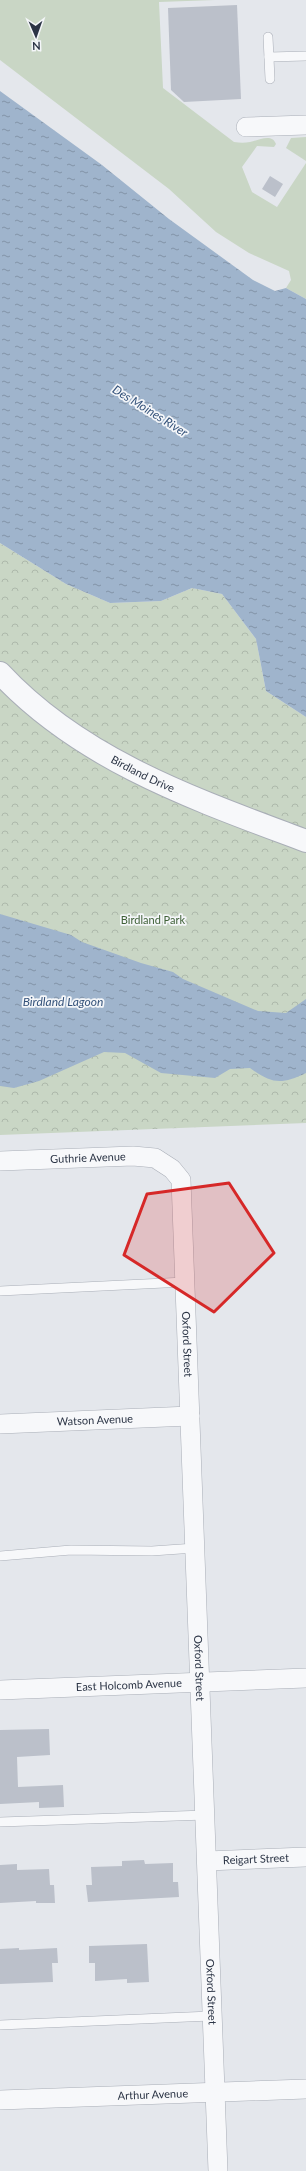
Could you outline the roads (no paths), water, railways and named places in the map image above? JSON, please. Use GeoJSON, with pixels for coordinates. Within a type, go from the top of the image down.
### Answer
{"type":"FeatureCollection","features":[{"type":"Feature","properties":{"kind":"street"},"geometry":{"type":"LineString","coordinates":[[246,127],[306,125]]}},
{"type":"Feature","properties":{"kind":"street","name":"Birdland Drive"},"geometry":{"type":"LineString","coordinates":[[0,674],[15,689],[58,724],[134,771],[167,787],[306,841]]}},
{"type":"Feature","properties":{"kind":"street","name":"Guthrie Avenue"},"geometry":{"type":"LineString","coordinates":[[0,1161],[133,1156],[155,1158],[172,1169]]}},
{"type":"Feature","properties":{"kind":"street","name":"Oxford Street"},"geometry":{"type":"LineString","coordinates":[[172,1169],[181,1180],[206,1816],[211,2016],[216,2093],[218,2171]]}},
{"type":"Feature","properties":{"kind":"street","name":"Watson Avenue"},"geometry":{"type":"LineString","coordinates":[[0,1424],[190,1416]]}},
{"type":"Feature","properties":{"kind":"street","name":"East Holcomb Avenue"},"geometry":{"type":"LineString","coordinates":[[0,1690],[306,1678]]}},
{"type":"Feature","properties":{"kind":"street","name":"Reigart Street"},"geometry":{"type":"LineString","coordinates":[[207,1861],[306,1857]]}},
{"type":"Feature","properties":{"kind":"street","name":"Arthur Avenue"},"geometry":{"type":"LineString","coordinates":[[0,2100],[306,2089]]}},
{"type":"Feature","properties":{"kind":"lane"},"geometry":{"type":"LineString","coordinates":[[268,37],[270,79]]}},
{"type":"Feature","properties":{"kind":"lane"},"geometry":{"type":"LineString","coordinates":[[269,57],[306,56]]}},
{"type":"Feature","properties":{"kind":"lane"},"geometry":{"type":"LineString","coordinates":[[0,1291],[185,1282]]}},
{"type":"Feature","properties":{"kind":"lane"},"geometry":{"type":"LineString","coordinates":[[0,1556],[70,1550],[152,1551],[195,1548]]}},
{"type":"Feature","properties":{"kind":"lane"},"geometry":{"type":"LineString","coordinates":[[0,1822],[206,1816]]}},
{"type":"Feature","properties":{"kind":"lane"},"geometry":{"type":"LineString","coordinates":[[0,2025],[211,2016]]}},
{"type":"Feature","properties":{"kind":"water","name":"Des Moines River"},"geometry":{"type":"Polygon","coordinates":[[[0,91],[102,165],[169,219],[253,280],[275,291],[286,288],[306,299],[306,717],[266,691],[256,639],[222,594],[192,588],[161,601],[110,603],[66,584],[0,543],[0,91]]]}},
{"type":"Feature","properties":{"kind":"water","name":"Birdland Lagoon"},"geometry":{"type":"Polygon","coordinates":[[[0,914],[71,935],[82,942],[141,963],[173,972],[183,979],[258,1011],[286,1013],[306,999],[306,1073],[290,1080],[277,1081],[271,1080],[250,1068],[230,1069],[215,1078],[161,1073],[125,1053],[104,1052],[39,1081],[14,1088],[0,1086],[0,914]]]}},
{"type":"Feature","properties":{"kind":"park label","name":"Birdland Park"},"geometry":{"type":"Point","coordinates":[153,920]}}]}
